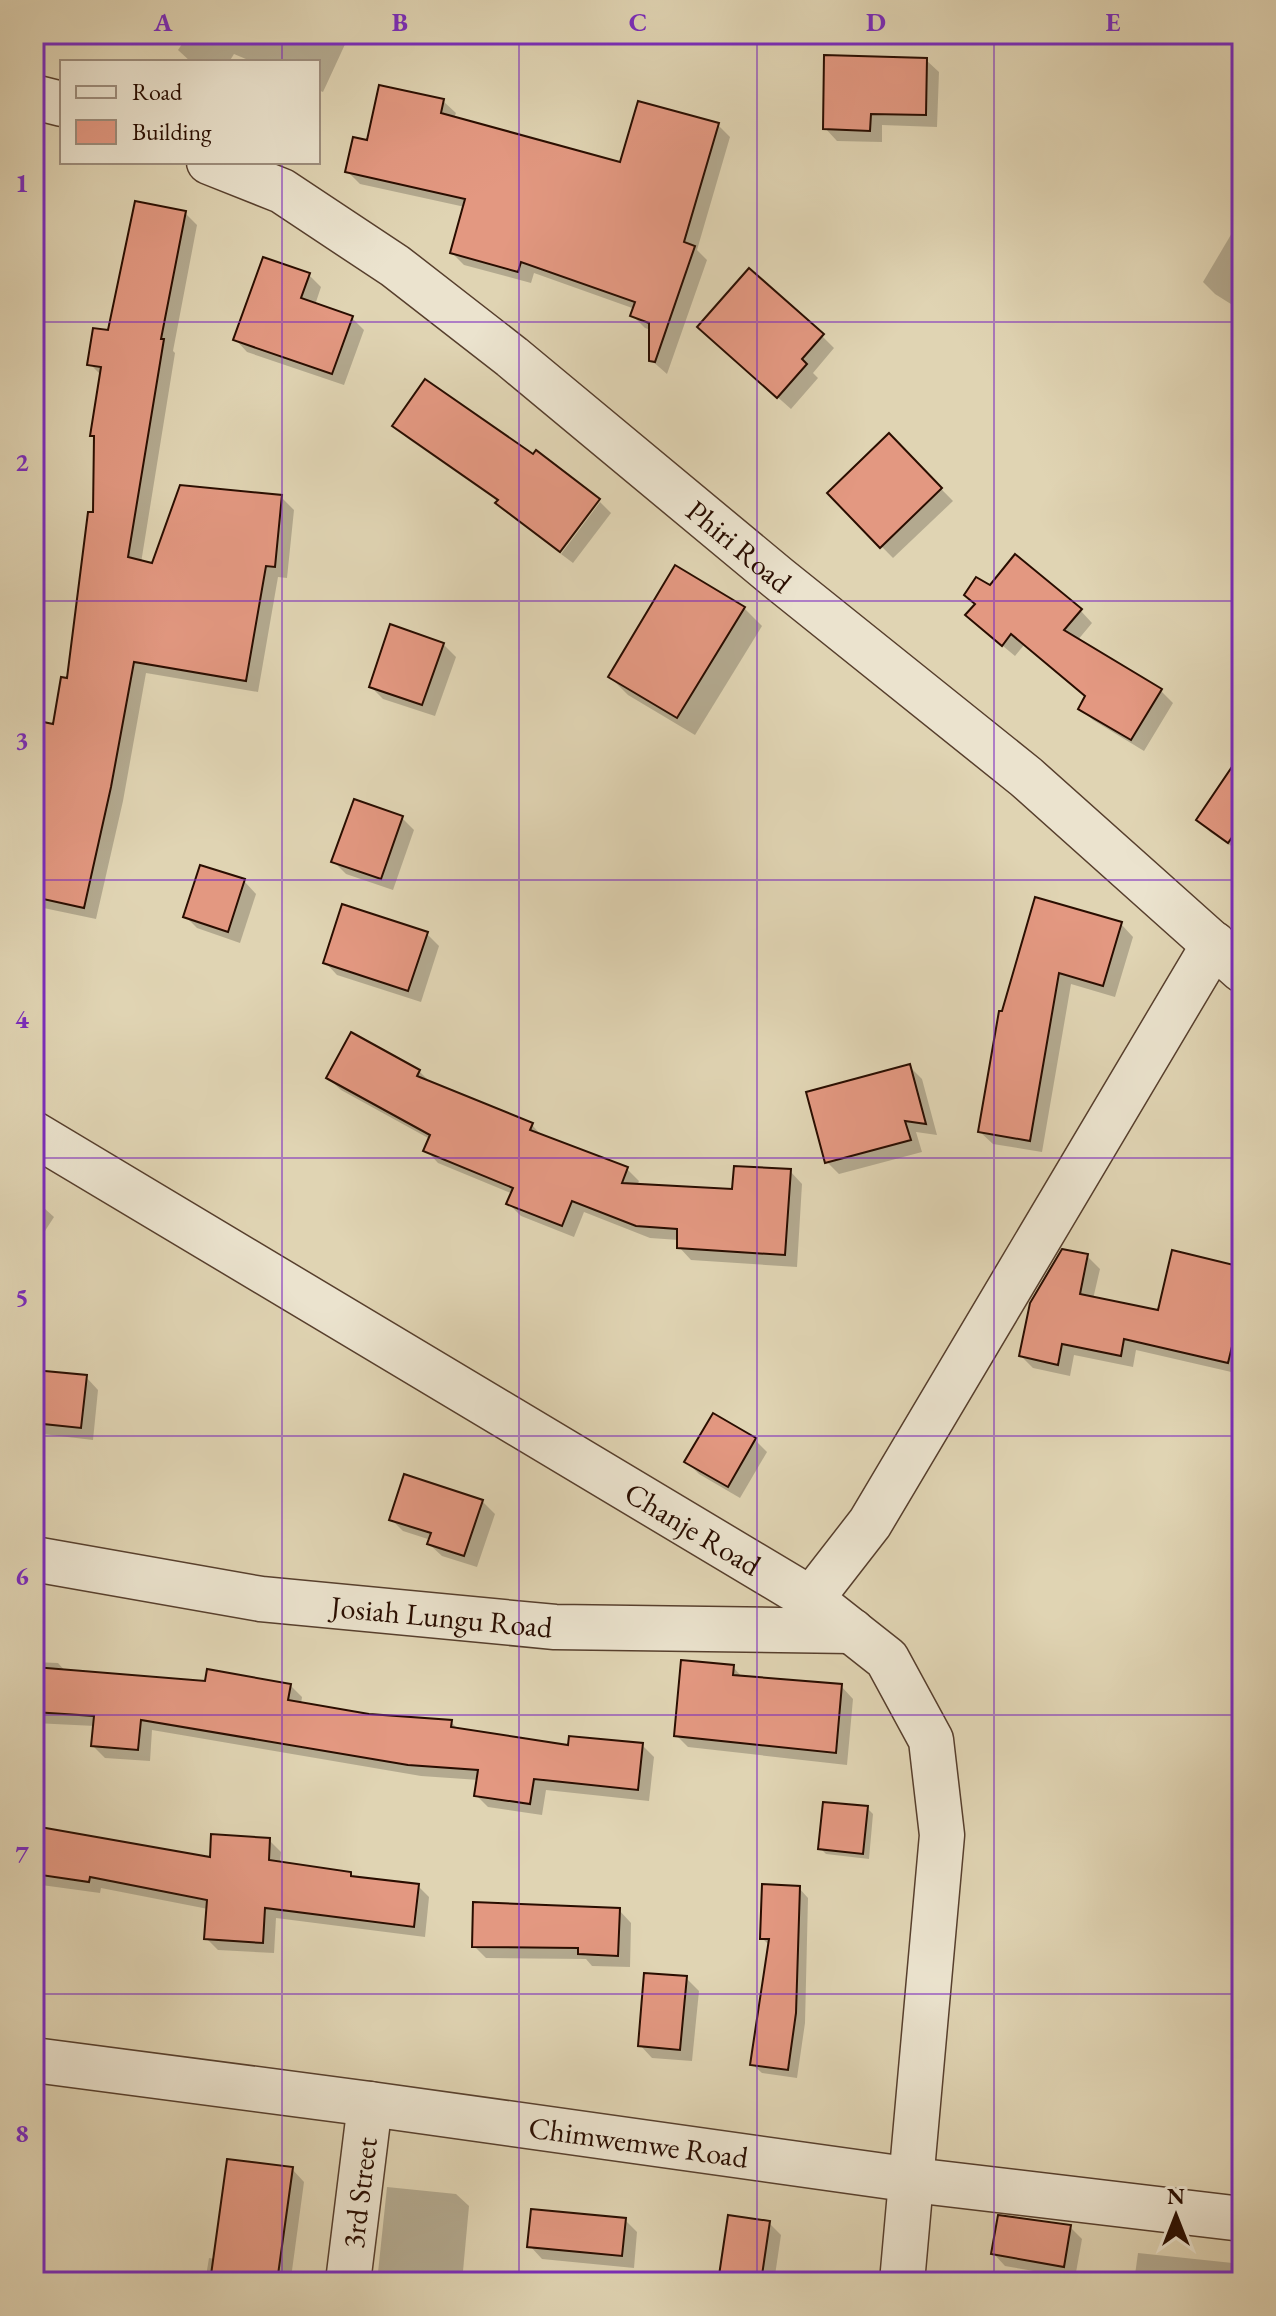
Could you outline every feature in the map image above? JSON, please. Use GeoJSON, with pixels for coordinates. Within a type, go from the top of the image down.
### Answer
{"type":"FeatureCollection","features":[{"type":"Feature","properties":{"kind":"street"},"geometry":{"type":"LineString","coordinates":[[34,97],[60,104]]}},
{"type":"Feature","properties":{"kind":"street","name":"Phiri Road"},"geometry":{"type":"LineString","coordinates":[[214,164],[282,191],[395,266],[512,357],[778,578],[1026,777],[1228,957]]}},
{"type":"Feature","properties":{"kind":"street"},"geometry":{"type":"LineString","coordinates":[[811,1599],[870,1523],[1228,957]]}},
{"type":"Feature","properties":{"kind":"street","name":"Chanje Road"},"geometry":{"type":"LineString","coordinates":[[34,1134],[811,1599],[887,1659],[931,1740],[942,1835],[902,2282]]}},
{"type":"Feature","properties":{"kind":"street","name":"Josiah Lungu Road"},"geometry":{"type":"LineString","coordinates":[[34,1559],[261,1599],[555,1627],[852,1631]]}},
{"type":"Feature","properties":{"kind":"street","name":"Chimwemwe Road"},"geometry":{"type":"LineString","coordinates":[[34,2060],[913,2180],[1242,2219]]}},
{"type":"Feature","properties":{"kind":"street","name":"3rd Street"},"geometry":{"type":"LineString","coordinates":[[348,2282],[370,2104]]}},
{"type":"Feature","properties":{"kind":"building"},"geometry":{"type":"Polygon","coordinates":[[[824,55],[927,58],[926,115],[871,114],[870,131],[823,129],[824,55]]]}},
{"type":"Feature","properties":{"kind":"building"},"geometry":{"type":"Polygon","coordinates":[[[379,85],[444,99],[441,113],[620,162],[638,101],[719,123],[684,242],[695,246],[655,362],[649,361],[649,323],[630,316],[635,302],[521,262],[518,272],[450,253],[465,199],[345,172],[353,137],[367,140],[379,85]]]}},
{"type":"Feature","properties":{"kind":"building"},"geometry":{"type":"Polygon","coordinates":[[[135,201],[186,211],[161,339],[164,339],[128,557],[152,563],[180,485],[282,495],[275,567],[266,566],[246,681],[134,662],[84,908],[34,897],[34,720],[53,724],[61,677],[67,678],[88,512],[93,512],[94,436],[90,436],[101,367],[87,365],[93,328],[108,330],[135,201]]]}},
{"type":"Feature","properties":{"kind":"building"},"geometry":{"type":"Polygon","coordinates":[[[263,257],[310,273],[301,298],[353,316],[332,374],[233,340],[263,257]]]}},
{"type":"Feature","properties":{"kind":"building"},"geometry":{"type":"Polygon","coordinates":[[[749,268],[824,334],[802,359],[807,364],[777,398],[697,327],[749,268]]]}},
{"type":"Feature","properties":{"kind":"building"},"geometry":{"type":"Polygon","coordinates":[[[425,379],[533,454],[536,450],[600,499],[560,552],[495,503],[498,500],[392,426],[425,379]]]}},
{"type":"Feature","properties":{"kind":"building"},"geometry":{"type":"Polygon","coordinates":[[[889,433],[942,488],[880,548],[827,493],[889,433]]]}},
{"type":"Feature","properties":{"kind":"building"},"geometry":{"type":"Polygon","coordinates":[[[1015,554],[1082,609],[1064,630],[1162,689],[1131,740],[1078,709],[1085,696],[1011,634],[1002,646],[965,615],[975,604],[964,595],[976,577],[990,585],[1015,554]]]}},
{"type":"Feature","properties":{"kind":"building"},"geometry":{"type":"Polygon","coordinates":[[[675,565],[745,607],[677,718],[608,677],[675,565]]]}},
{"type":"Feature","properties":{"kind":"building"},"geometry":{"type":"Polygon","coordinates":[[[390,624],[444,643],[422,705],[369,687],[390,624]]]}},
{"type":"Feature","properties":{"kind":"building"},"geometry":{"type":"Polygon","coordinates":[[[1242,752],[1242,823],[1228,843],[1196,820],[1242,752]]]}},
{"type":"Feature","properties":{"kind":"building"},"geometry":{"type":"Polygon","coordinates":[[[354,799],[403,816],[381,879],[331,862],[354,799]]]}},
{"type":"Feature","properties":{"kind":"building"},"geometry":{"type":"Polygon","coordinates":[[[200,865],[245,879],[228,932],[183,917],[200,865]]]}},
{"type":"Feature","properties":{"kind":"building"},"geometry":{"type":"Polygon","coordinates":[[[1035,897],[1122,922],[1103,986],[1059,973],[1030,1141],[978,1132],[999,1011],[1002,1011],[1035,897]]]}},
{"type":"Feature","properties":{"kind":"building"},"geometry":{"type":"Polygon","coordinates":[[[342,904],[428,932],[408,991],[323,963],[342,904]]]}},
{"type":"Feature","properties":{"kind":"building"},"geometry":{"type":"Polygon","coordinates":[[[351,1032],[420,1070],[417,1076],[533,1123],[530,1130],[628,1167],[622,1183],[732,1189],[734,1166],[791,1169],[785,1255],[677,1248],[677,1229],[636,1226],[572,1201],[562,1226],[506,1204],[513,1188],[423,1151],[430,1135],[326,1078],[351,1032]]]}},
{"type":"Feature","properties":{"kind":"building"},"geometry":{"type":"Polygon","coordinates":[[[910,1064],[926,1124],[905,1121],[911,1140],[825,1163],[806,1092],[910,1064]]]}},
{"type":"Feature","properties":{"kind":"building"},"geometry":{"type":"Polygon","coordinates":[[[1062,1249],[1088,1254],[1080,1294],[1158,1310],[1172,1250],[1242,1267],[1242,1305],[1228,1363],[1124,1339],[1121,1356],[1062,1344],[1058,1365],[1019,1356],[1030,1303],[1062,1249]]]}},
{"type":"Feature","properties":{"kind":"building"},"geometry":{"type":"Polygon","coordinates":[[[34,1370],[87,1375],[81,1428],[34,1423],[34,1370]]]}},
{"type":"Feature","properties":{"kind":"building"},"geometry":{"type":"Polygon","coordinates":[[[713,1413],[756,1438],[728,1487],[684,1462],[713,1413]]]}},
{"type":"Feature","properties":{"kind":"building"},"geometry":{"type":"Polygon","coordinates":[[[404,1474],[483,1500],[464,1556],[427,1544],[431,1533],[389,1520],[404,1474]]]}},
{"type":"Feature","properties":{"kind":"building"},"geometry":{"type":"Polygon","coordinates":[[[681,1660],[734,1665],[733,1675],[842,1684],[836,1753],[674,1736],[681,1660]]]}},
{"type":"Feature","properties":{"kind":"building"},"geometry":{"type":"Polygon","coordinates":[[[34,1667],[205,1681],[207,1669],[291,1684],[288,1700],[369,1714],[452,1720],[451,1727],[568,1745],[569,1736],[643,1743],[638,1790],[534,1779],[530,1804],[474,1796],[478,1770],[408,1765],[141,1720],[138,1750],[91,1746],[94,1716],[34,1712],[34,1667]]]}},
{"type":"Feature","properties":{"kind":"building"},"geometry":{"type":"Polygon","coordinates":[[[823,1802],[868,1806],[863,1854],[818,1849],[823,1802]]]}},
{"type":"Feature","properties":{"kind":"building"},"geometry":{"type":"Polygon","coordinates":[[[40,1827],[210,1857],[211,1834],[270,1838],[269,1860],[351,1872],[351,1876],[419,1884],[414,1927],[265,1908],[263,1943],[204,1939],[207,1900],[90,1877],[89,1882],[34,1874],[40,1827]]]}},
{"type":"Feature","properties":{"kind":"building"},"geometry":{"type":"Polygon","coordinates":[[[762,1884],[800,1886],[796,2013],[788,2070],[750,2065],[769,1939],[760,1939],[762,1884]]]}},
{"type":"Feature","properties":{"kind":"building"},"geometry":{"type":"Polygon","coordinates":[[[473,1902],[620,1908],[618,1956],[578,1954],[578,1948],[472,1947],[473,1902]]]}},
{"type":"Feature","properties":{"kind":"building"},"geometry":{"type":"Polygon","coordinates":[[[644,1973],[687,1976],[680,2050],[638,2046],[644,1973]]]}},
{"type":"Feature","properties":{"kind":"building"},"geometry":{"type":"Polygon","coordinates":[[[227,2159],[293,2167],[277,2282],[210,2282],[227,2159]]]}},
{"type":"Feature","properties":{"kind":"building"},"geometry":{"type":"Polygon","coordinates":[[[531,2209],[626,2218],[622,2256],[527,2247],[531,2209]]]}},
{"type":"Feature","properties":{"kind":"building"},"geometry":{"type":"Polygon","coordinates":[[[728,2215],[770,2221],[761,2282],[718,2282],[728,2215]]]}},
{"type":"Feature","properties":{"kind":"building"},"geometry":{"type":"Polygon","coordinates":[[[998,2215],[1071,2225],[1064,2267],[991,2254],[998,2215]]]}}]}
